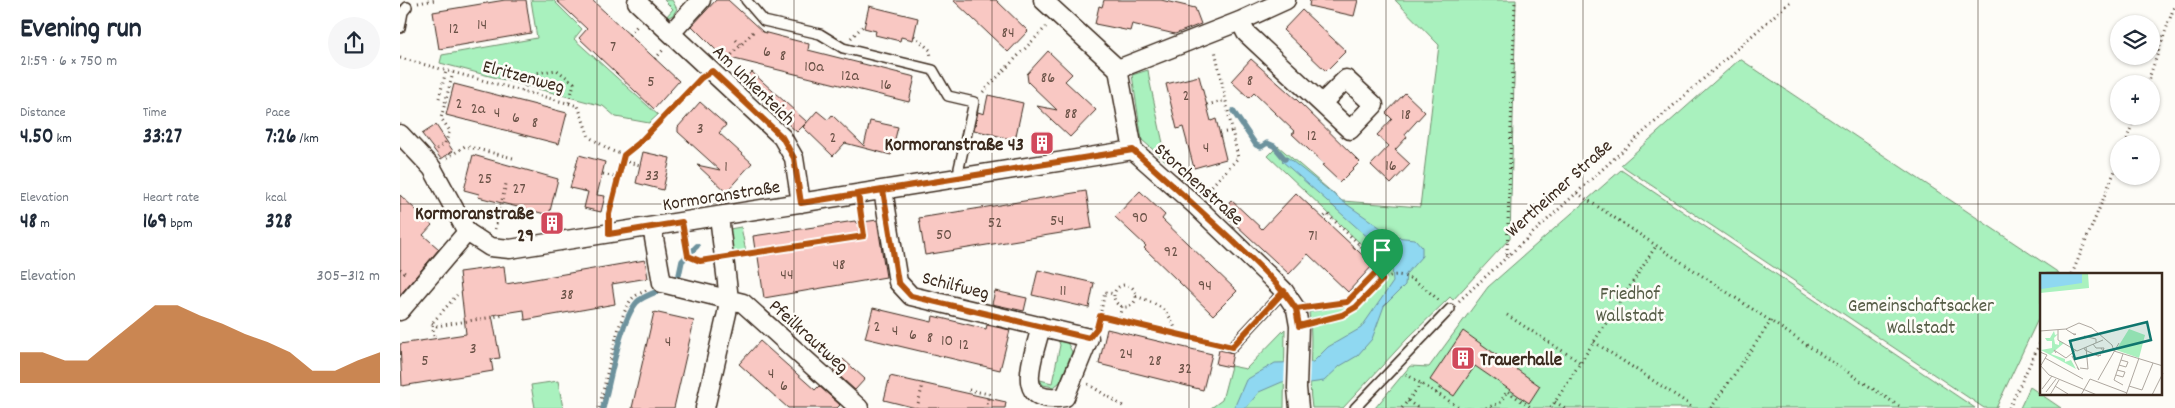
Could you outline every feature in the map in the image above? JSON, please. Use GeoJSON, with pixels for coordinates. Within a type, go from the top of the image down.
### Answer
{"type":"FeatureCollection","features":[{"type":"Feature","properties":{"kind":"street","name":"Am Unkenteich"},"geometry":{"type":"LineString","coordinates":[[639,0],[637,2],[672,32],[782,137],[794,158],[801,203]]}},
{"type":"Feature","properties":{"kind":"street"},"geometry":{"type":"LineString","coordinates":[[1043,0],[1118,69],[1240,21],[1282,1]]}},
{"type":"Feature","properties":{"kind":"street"},"geometry":{"type":"LineString","coordinates":[[672,32],[697,2]]}},
{"type":"Feature","properties":{"kind":"street"},"geometry":{"type":"LineString","coordinates":[[1240,21],[1246,33],[1322,103]]}},
{"type":"Feature","properties":{"kind":"street","name":"Storchenstraße"},"geometry":{"type":"LineString","coordinates":[[1118,69],[1133,150],[1195,205],[1284,291],[1297,317]]}},
{"type":"Feature","properties":{"kind":"street"},"geometry":{"type":"LineString","coordinates":[[400,134],[428,163],[467,232],[490,247]]}},
{"type":"Feature","properties":{"kind":"street","name":"Kormoranstraße"},"geometry":{"type":"LineString","coordinates":[[490,247],[510,249],[1133,150]]}},
{"type":"Feature","properties":{"kind":"street","name":"Schilfweg"},"geometry":{"type":"LineString","coordinates":[[883,190],[898,282],[911,296],[1089,338]]}},
{"type":"Feature","properties":{"kind":"street"},"geometry":{"type":"LineString","coordinates":[[706,408],[729,299],[719,216]]}},
{"type":"Feature","properties":{"kind":"street"},"geometry":{"type":"LineString","coordinates":[[652,227],[662,283]]}},
{"type":"Feature","properties":{"kind":"street"},"geometry":{"type":"LineString","coordinates":[[400,312],[467,232]]}},
{"type":"Feature","properties":{"kind":"street","name":"Pfeilkrautweg"},"geometry":{"type":"LineString","coordinates":[[662,283],[743,302],[859,408]]}},
{"type":"Feature","properties":{"kind":"street"},"geometry":{"type":"LineString","coordinates":[[1297,317],[1297,388],[1299,408]]}},
{"type":"Feature","properties":{"kind":"street"},"geometry":{"type":"LineString","coordinates":[[1041,326],[1029,381],[1031,390],[1038,396],[1062,402],[1089,338]]}},
{"type":"Feature","properties":{"kind":"lane"},"geometry":{"type":"LineString","coordinates":[[746,0],[764,21],[820,34],[843,48],[933,70],[948,96],[974,102],[959,168],[960,178]]}},
{"type":"Feature","properties":{"kind":"lane"},"geometry":{"type":"LineString","coordinates":[[400,28],[403,12],[407,7]]}},
{"type":"Feature","properties":{"kind":"lane"},"geometry":{"type":"LineString","coordinates":[[1232,347],[1284,291]]}},
{"type":"Feature","properties":{"kind":"lane"},"geometry":{"type":"LineString","coordinates":[[1355,408],[1450,309]]}},
{"type":"Feature","properties":{"kind":"path"},"geometry":{"type":"LineString","coordinates":[[1507,255],[1516,0]]}},
{"type":"Feature","properties":{"kind":"path","name":"Wertheimer Straße"},"geometry":{"type":"LineString","coordinates":[[1450,309],[1507,255],[1792,0]]}},
{"type":"Feature","properties":{"kind":"path"},"geometry":{"type":"LineString","coordinates":[[2150,75],[2175,4]]}},
{"type":"Feature","properties":{"kind":"path"},"geometry":{"type":"LineString","coordinates":[[974,102],[1058,14]]}},
{"type":"Feature","properties":{"kind":"path"},"geometry":{"type":"LineString","coordinates":[[609,234],[609,214],[624,155],[639,143],[701,78],[724,64],[740,44],[764,21]]}},
{"type":"Feature","properties":{"kind":"path"},"geometry":{"type":"LineString","coordinates":[[1195,205],[1238,158],[1210,33]]}},
{"type":"Feature","properties":{"kind":"path"},"geometry":{"type":"LineString","coordinates":[[914,36],[930,50],[933,70]]}},
{"type":"Feature","properties":{"kind":"path"},"geometry":{"type":"LineString","coordinates":[[736,40],[740,44]]}},
{"type":"Feature","properties":{"kind":"path","name":"Elritzenweg"},"geometry":{"type":"LineString","coordinates":[[400,58],[578,106],[589,137],[624,155]]}},
{"type":"Feature","properties":{"kind":"path"},"geometry":{"type":"LineString","coordinates":[[522,91],[535,74],[557,70],[574,83],[569,104]]}},
{"type":"Feature","properties":{"kind":"path"},"geometry":{"type":"LineString","coordinates":[[439,98],[446,71]]}},
{"type":"Feature","properties":{"kind":"path"},"geometry":{"type":"LineString","coordinates":[[428,163],[446,143],[450,131],[441,118],[453,73]]}},
{"type":"Feature","properties":{"kind":"path"},"geometry":{"type":"LineString","coordinates":[[1206,104],[1226,100]]}},
{"type":"Feature","properties":{"kind":"path"},"geometry":{"type":"LineString","coordinates":[[1220,134],[1232,130]]}},
{"type":"Feature","properties":{"kind":"path"},"geometry":{"type":"LineString","coordinates":[[428,163],[465,146],[513,158]]}},
{"type":"Feature","properties":{"kind":"path"},"geometry":{"type":"LineString","coordinates":[[623,161],[640,165]]}},
{"type":"Feature","properties":{"kind":"path"},"geometry":{"type":"LineString","coordinates":[[602,174],[618,178]]}},
{"type":"Feature","properties":{"kind":"path"},"geometry":{"type":"LineString","coordinates":[[2072,273],[2110,183]]}},
{"type":"Feature","properties":{"kind":"path"},"geometry":{"type":"LineString","coordinates":[[490,247],[506,184]]}},
{"type":"Feature","properties":{"kind":"path"},"geometry":{"type":"LineString","coordinates":[[1577,192],[1902,408]]}},
{"type":"Feature","properties":{"kind":"path"},"geometry":{"type":"LineString","coordinates":[[682,222],[688,256],[700,261],[864,236],[858,194]]}},
{"type":"Feature","properties":{"kind":"path"},"geometry":{"type":"LineString","coordinates":[[1323,218],[1327,214],[1377,262],[1379,276],[1382,280]]}},
{"type":"Feature","properties":{"kind":"path"},"geometry":{"type":"LineString","coordinates":[[1354,248],[1358,244]]}},
{"type":"Feature","properties":{"kind":"path"},"geometry":{"type":"LineString","coordinates":[[1551,408],[1656,246]]}},
{"type":"Feature","properties":{"kind":"path"},"geometry":{"type":"LineString","coordinates":[[1297,317],[1347,302],[1378,270]]}},
{"type":"Feature","properties":{"kind":"path"},"geometry":{"type":"LineString","coordinates":[[1297,317],[1342,315],[1356,307],[1382,280],[1392,276],[1407,277],[1414,280],[1450,309]]}},
{"type":"Feature","properties":{"kind":"path"},"geometry":{"type":"LineString","coordinates":[[599,408],[621,323],[630,301],[637,295],[662,283]]}},
{"type":"Feature","properties":{"kind":"path"},"geometry":{"type":"LineString","coordinates":[[1126,285],[1133,288],[1136,296],[1134,302],[1128,306],[1122,306],[1116,302],[1114,294],[1118,287],[1126,285]]}},
{"type":"Feature","properties":{"kind":"path"},"geometry":{"type":"LineString","coordinates":[[1089,338],[1097,328],[1105,292],[1114,294]]}},
{"type":"Feature","properties":{"kind":"path"},"geometry":{"type":"LineString","coordinates":[[432,323],[457,295]]}},
{"type":"Feature","properties":{"kind":"path"},"geometry":{"type":"LineString","coordinates":[[1136,296],[1156,304],[1168,312],[1177,335]]}},
{"type":"Feature","properties":{"kind":"path"},"geometry":{"type":"LineString","coordinates":[[1118,322],[1122,306]]}},
{"type":"Feature","properties":{"kind":"path"},"geometry":{"type":"LineString","coordinates":[[1507,314],[1581,363]]}},
{"type":"Feature","properties":{"kind":"path"},"geometry":{"type":"LineString","coordinates":[[432,323],[437,326],[505,315]]}},
{"type":"Feature","properties":{"kind":"path"},"geometry":{"type":"LineString","coordinates":[[1100,316],[1118,322],[1232,347]]}},
{"type":"Feature","properties":{"kind":"path"},"geometry":{"type":"LineString","coordinates":[[1712,408],[1771,322]]}},
{"type":"Feature","properties":{"kind":"path"},"geometry":{"type":"LineString","coordinates":[[432,323],[434,336]]}},
{"type":"Feature","properties":{"kind":"path"},"geometry":{"type":"LineString","coordinates":[[1594,342],[1689,404],[1691,408]]}},
{"type":"Feature","properties":{"kind":"path"},"geometry":{"type":"LineString","coordinates":[[2009,408],[2040,343]]}},
{"type":"Feature","properties":{"kind":"path"},"geometry":{"type":"LineString","coordinates":[[1405,373],[1460,408]]}},
{"type":"Feature","properties":{"kind":"path"},"geometry":{"type":"LineString","coordinates":[[1075,375],[1126,408]]}},
{"type":"Feature","properties":{"kind":"path"},"geometry":{"type":"LineString","coordinates":[[917,408],[924,380]]}},
{"type":"Feature","properties":{"kind":"path"},"geometry":{"type":"LineString","coordinates":[[1402,408],[1421,384]]}},
{"type":"Feature","properties":{"kind":"path"},"geometry":{"type":"LineString","coordinates":[[1436,393],[1441,387]]}},
{"type":"Feature","properties":{"kind":"path"},"geometry":{"type":"LineString","coordinates":[[969,390],[989,394],[986,408]]}},
{"type":"Feature","properties":{"kind":"path"},"geometry":{"type":"LineString","coordinates":[[1486,408],[1500,403],[1508,391],[1532,408]]}},
{"type":"Feature","properties":{"kind":"path"},"geometry":{"type":"LineString","coordinates":[[1408,401],[1418,408]]}},
{"type":"Feature","properties":{"kind":"path"},"geometry":{"type":"LineString","coordinates":[[1555,402],[1565,408]]}},
{"type":"Feature","properties":{"kind":"green space"},"geometry":{"type":"Polygon","coordinates":[[[531,0],[553,0],[582,29],[574,39],[658,115],[649,123],[616,117],[603,106],[440,63],[442,55],[537,38],[531,0]]]}},
{"type":"Feature","properties":{"kind":"green space"},"geometry":{"type":"Polygon","coordinates":[[[664,0],[672,0],[677,9],[673,15],[667,18],[673,9],[664,0]]]}},
{"type":"Feature","properties":{"kind":"green space"},"geometry":{"type":"Polygon","coordinates":[[[1395,0],[1516,0],[1510,238],[1453,300],[1450,297],[1407,339],[1343,408],[1312,408],[1309,312],[1352,304],[1383,271],[1381,263],[1268,156],[1278,146],[1342,201],[1420,207],[1439,45],[1395,0]]]}},
{"type":"Feature","properties":{"kind":"green space","name":"Gemeinschaftsacker Wallstadt"},"geometry":{"type":"Polygon","coordinates":[[[1740,59],[2059,273],[2040,273],[2040,315],[1996,408],[1984,408],[1621,165],[1740,59]]]}},
{"type":"Feature","properties":{"kind":"green space"},"geometry":{"type":"Polygon","coordinates":[[[1148,70],[1167,162],[1142,140],[1132,75],[1148,70]]]}},
{"type":"Feature","properties":{"kind":"green space","name":"Friedhof Wallstadt"},"geometry":{"type":"Polygon","coordinates":[[[1621,170],[1975,408],[1375,408],[1410,366],[1429,367],[1488,287],[1621,170]]]}},
{"type":"Feature","properties":{"kind":"green space"},"geometry":{"type":"Polygon","coordinates":[[[741,227],[746,252],[728,255],[724,230],[741,227]]]}},
{"type":"Feature","properties":{"kind":"green space"},"geometry":{"type":"Polygon","coordinates":[[[1285,329],[1284,408],[1211,408],[1222,400],[1231,366],[1246,369],[1285,329]]]}},
{"type":"Feature","properties":{"kind":"green space"},"geometry":{"type":"Polygon","coordinates":[[[1057,336],[1065,338],[1072,352],[1060,382],[1054,387],[1043,385],[1040,380],[1052,383],[1060,345],[1057,336]]]}},
{"type":"Feature","properties":{"kind":"green space"},"geometry":{"type":"Polygon","coordinates":[[[558,381],[563,408],[535,408],[531,385],[558,381]]]}},
{"type":"Feature","properties":{"kind":"green space"},"geometry":{"type":"Polygon","coordinates":[[[2030,387],[2040,394],[2040,396],[2043,396],[2061,408],[2020,408],[2030,387]]]}},
{"type":"Feature","properties":{"kind":"water"},"geometry":{"type":"Polygon","coordinates":[[[1287,157],[1342,201],[1394,237],[1415,239],[1422,247],[1422,256],[1406,274],[1405,285],[1384,306],[1372,339],[1357,356],[1340,366],[1324,381],[1310,383],[1282,382],[1259,392],[1246,408],[1234,408],[1246,380],[1275,363],[1313,362],[1328,347],[1361,328],[1393,282],[1392,267],[1380,248],[1282,161],[1287,157]]]}},
{"type":"Feature","properties":{"kind":"pier"},"geometry":{"type":"Polygon","coordinates":[[[1285,359],[1310,360],[1309,386],[1284,385],[1285,359]]]}},
{"type":"Feature","properties":{"kind":"building"},"geometry":{"type":"Polygon","coordinates":[[[505,0],[526,0],[531,33],[439,49],[433,12],[505,0]]]}},
{"type":"Feature","properties":{"kind":"building"},"geometry":{"type":"Polygon","coordinates":[[[556,0],[592,0],[679,81],[654,109],[579,38],[587,29],[556,0]]]}},
{"type":"Feature","properties":{"kind":"building"},"geometry":{"type":"Polygon","coordinates":[[[716,0],[728,0],[763,32],[809,44],[808,50],[915,77],[909,102],[722,56],[692,26],[716,0]]]}},
{"type":"Feature","properties":{"kind":"building"},"geometry":{"type":"Polygon","coordinates":[[[953,0],[996,0],[1028,31],[1008,52],[953,0]]]}},
{"type":"Feature","properties":{"kind":"building"},"geometry":{"type":"Polygon","coordinates":[[[1104,0],[1161,0],[1195,8],[1201,24],[1175,34],[1132,24],[1130,31],[1095,24],[1099,6],[1102,7],[1104,0]]]}},
{"type":"Feature","properties":{"kind":"building"},"geometry":{"type":"Polygon","coordinates":[[[1310,0],[1358,0],[1354,16],[1309,6],[1310,0]]]}},
{"type":"Feature","properties":{"kind":"building"},"geometry":{"type":"Polygon","coordinates":[[[869,6],[918,18],[913,40],[901,37],[900,41],[875,35],[876,31],[864,28],[869,6]]]}},
{"type":"Feature","properties":{"kind":"building"},"geometry":{"type":"Polygon","coordinates":[[[1302,10],[1346,51],[1326,71],[1283,30],[1302,10]]]}},
{"type":"Feature","properties":{"kind":"building"},"geometry":{"type":"Polygon","coordinates":[[[1048,51],[1072,74],[1065,81],[1096,110],[1070,137],[1037,106],[1057,110],[1028,82],[1027,74],[1048,51]]]}},
{"type":"Feature","properties":{"kind":"building"},"geometry":{"type":"Polygon","coordinates":[[[1251,59],[1297,100],[1360,162],[1340,182],[1292,134],[1295,132],[1254,93],[1249,98],[1231,81],[1251,59]]]}},
{"type":"Feature","properties":{"kind":"building"},"geometry":{"type":"Polygon","coordinates":[[[752,72],[807,122],[797,132],[742,83],[752,72]]]}},
{"type":"Feature","properties":{"kind":"building"},"geometry":{"type":"Polygon","coordinates":[[[1199,76],[1211,121],[1216,119],[1226,159],[1194,168],[1183,127],[1177,129],[1166,84],[1199,76]]]}},
{"type":"Feature","properties":{"kind":"building"},"geometry":{"type":"Polygon","coordinates":[[[454,84],[567,113],[559,144],[446,115],[454,84]]]}},
{"type":"Feature","properties":{"kind":"building"},"geometry":{"type":"Polygon","coordinates":[[[1405,93],[1425,112],[1405,134],[1407,137],[1395,150],[1410,164],[1391,184],[1371,165],[1389,146],[1377,135],[1392,119],[1386,113],[1405,93]]]}},
{"type":"Feature","properties":{"kind":"building"},"geometry":{"type":"Polygon","coordinates":[[[988,95],[1023,103],[1015,140],[974,130],[978,112],[984,114],[988,95]]]}},
{"type":"Feature","properties":{"kind":"building"},"geometry":{"type":"Polygon","coordinates":[[[700,102],[726,125],[719,133],[752,163],[726,192],[697,165],[720,170],[678,132],[678,127],[700,102]]]}},
{"type":"Feature","properties":{"kind":"building"},"geometry":{"type":"Polygon","coordinates":[[[817,111],[828,120],[832,115],[864,146],[870,121],[898,127],[891,155],[845,143],[833,156],[803,127],[817,111]]]}},
{"type":"Feature","properties":{"kind":"building"},"geometry":{"type":"Polygon","coordinates":[[[436,125],[453,151],[441,159],[422,134],[436,125]]]}},
{"type":"Feature","properties":{"kind":"building"},"geometry":{"type":"Polygon","coordinates":[[[643,152],[670,158],[663,190],[636,183],[643,152]]]}},
{"type":"Feature","properties":{"kind":"building"},"geometry":{"type":"Polygon","coordinates":[[[473,155],[558,179],[549,215],[478,197],[479,194],[464,190],[473,155]]]}},
{"type":"Feature","properties":{"kind":"building"},"geometry":{"type":"Polygon","coordinates":[[[579,155],[605,162],[597,195],[605,196],[601,212],[584,208],[588,192],[570,188],[579,155]]]}},
{"type":"Feature","properties":{"kind":"building"},"geometry":{"type":"Polygon","coordinates":[[[1086,191],[1092,228],[925,255],[919,218],[1086,191]]]}},
{"type":"Feature","properties":{"kind":"building"},"geometry":{"type":"Polygon","coordinates":[[[1140,191],[1165,215],[1162,219],[1237,291],[1213,315],[1115,217],[1140,191]]]}},
{"type":"Feature","properties":{"kind":"building"},"geometry":{"type":"Polygon","coordinates":[[[1296,193],[1373,265],[1348,292],[1308,254],[1289,274],[1221,211],[1231,200],[1262,229],[1296,193]]]}},
{"type":"Feature","properties":{"kind":"building"},"geometry":{"type":"Polygon","coordinates":[[[400,195],[432,225],[423,235],[439,249],[400,295],[400,195]]]}},
{"type":"Feature","properties":{"kind":"building"},"geometry":{"type":"Polygon","coordinates":[[[877,220],[886,277],[764,298],[753,236],[855,221],[856,223],[877,220]]]}},
{"type":"Feature","properties":{"kind":"building"},"geometry":{"type":"Polygon","coordinates":[[[645,260],[648,278],[612,284],[615,304],[525,320],[524,310],[492,315],[500,358],[491,359],[493,371],[402,386],[400,344],[466,334],[459,272],[504,266],[506,284],[645,260]]]}},
{"type":"Feature","properties":{"kind":"building"},"geometry":{"type":"Polygon","coordinates":[[[1038,270],[1094,283],[1089,308],[1032,295],[1038,270]]]}},
{"type":"Feature","properties":{"kind":"building"},"geometry":{"type":"Polygon","coordinates":[[[995,291],[1027,298],[1024,311],[992,304],[995,291]]]}},
{"type":"Feature","properties":{"kind":"building"},"geometry":{"type":"Polygon","coordinates":[[[873,308],[932,322],[933,316],[986,329],[987,325],[1010,330],[1000,370],[865,338],[873,308]]]}},
{"type":"Feature","properties":{"kind":"building"},"geometry":{"type":"Polygon","coordinates":[[[654,312],[694,321],[674,408],[632,408],[654,312]]]}},
{"type":"Feature","properties":{"kind":"building"},"geometry":{"type":"Polygon","coordinates":[[[1107,329],[1212,354],[1203,390],[1099,364],[1107,329]]]}},
{"type":"Feature","properties":{"kind":"building"},"geometry":{"type":"Polygon","coordinates":[[[1463,331],[1540,386],[1529,403],[1475,366],[1454,396],[1430,380],[1463,331]]]}},
{"type":"Feature","properties":{"kind":"building"},"geometry":{"type":"Polygon","coordinates":[[[760,341],[815,390],[819,386],[840,405],[837,408],[788,408],[739,364],[760,341]]]}},
{"type":"Feature","properties":{"kind":"building"},"geometry":{"type":"Polygon","coordinates":[[[1219,350],[1233,353],[1230,367],[1216,364],[1219,350]]]}},
{"type":"Feature","properties":{"kind":"building"},"geometry":{"type":"Polygon","coordinates":[[[843,359],[865,379],[855,390],[833,370],[843,359]]]}},
{"type":"Feature","properties":{"kind":"building"},"geometry":{"type":"Polygon","coordinates":[[[890,376],[1006,402],[1005,408],[916,408],[884,400],[890,376]]]}},
{"type":"Feature","properties":{"kind":"waterway"},"geometry":{"type":"LineString","coordinates":[[1233,111],[1256,145],[1261,147],[1267,143],[1274,146],[1285,159]]}},
{"type":"Feature","properties":{"kind":"waterway"},"geometry":{"type":"LineString","coordinates":[[671,282],[679,275],[682,261],[697,246]]}},
{"type":"Feature","properties":{"kind":"waterway"},"geometry":{"type":"LineString","coordinates":[[603,408],[612,368],[625,323],[631,311],[637,302],[665,288]]}},
{"type":"Feature","properties":{"kind":"place","name":"Kormoranstraße 43"},"geometry":{"type":"Point","coordinates":[1042,143]}},
{"type":"Feature","properties":{"kind":"place","name":"Kormoranstraße 29"},"geometry":{"type":"Point","coordinates":[552,223]}},
{"type":"Feature","properties":{"kind":"place","name":"Trauerhalle"},"geometry":{"type":"Point","coordinates":[1463,358]}},
{"type":"Feature","properties":{"kind":"route"},"geometry":{"type":"LineString","coordinates":[[1382,280],[1356,307],[1342,315],[1299,326],[1296,309],[1284,291],[1232,347],[1118,322],[1100,316],[1097,328],[1089,338],[911,296],[898,282],[883,190],[858,194],[864,236],[700,261],[688,256],[682,222],[609,234],[609,214],[624,155],[639,143],[701,78],[712,71],[782,137],[794,158],[801,203],[1133,150],[1195,205],[1270,277],[1284,291],[1296,309],[1347,302],[1378,270],[1382,280]]}}]}
